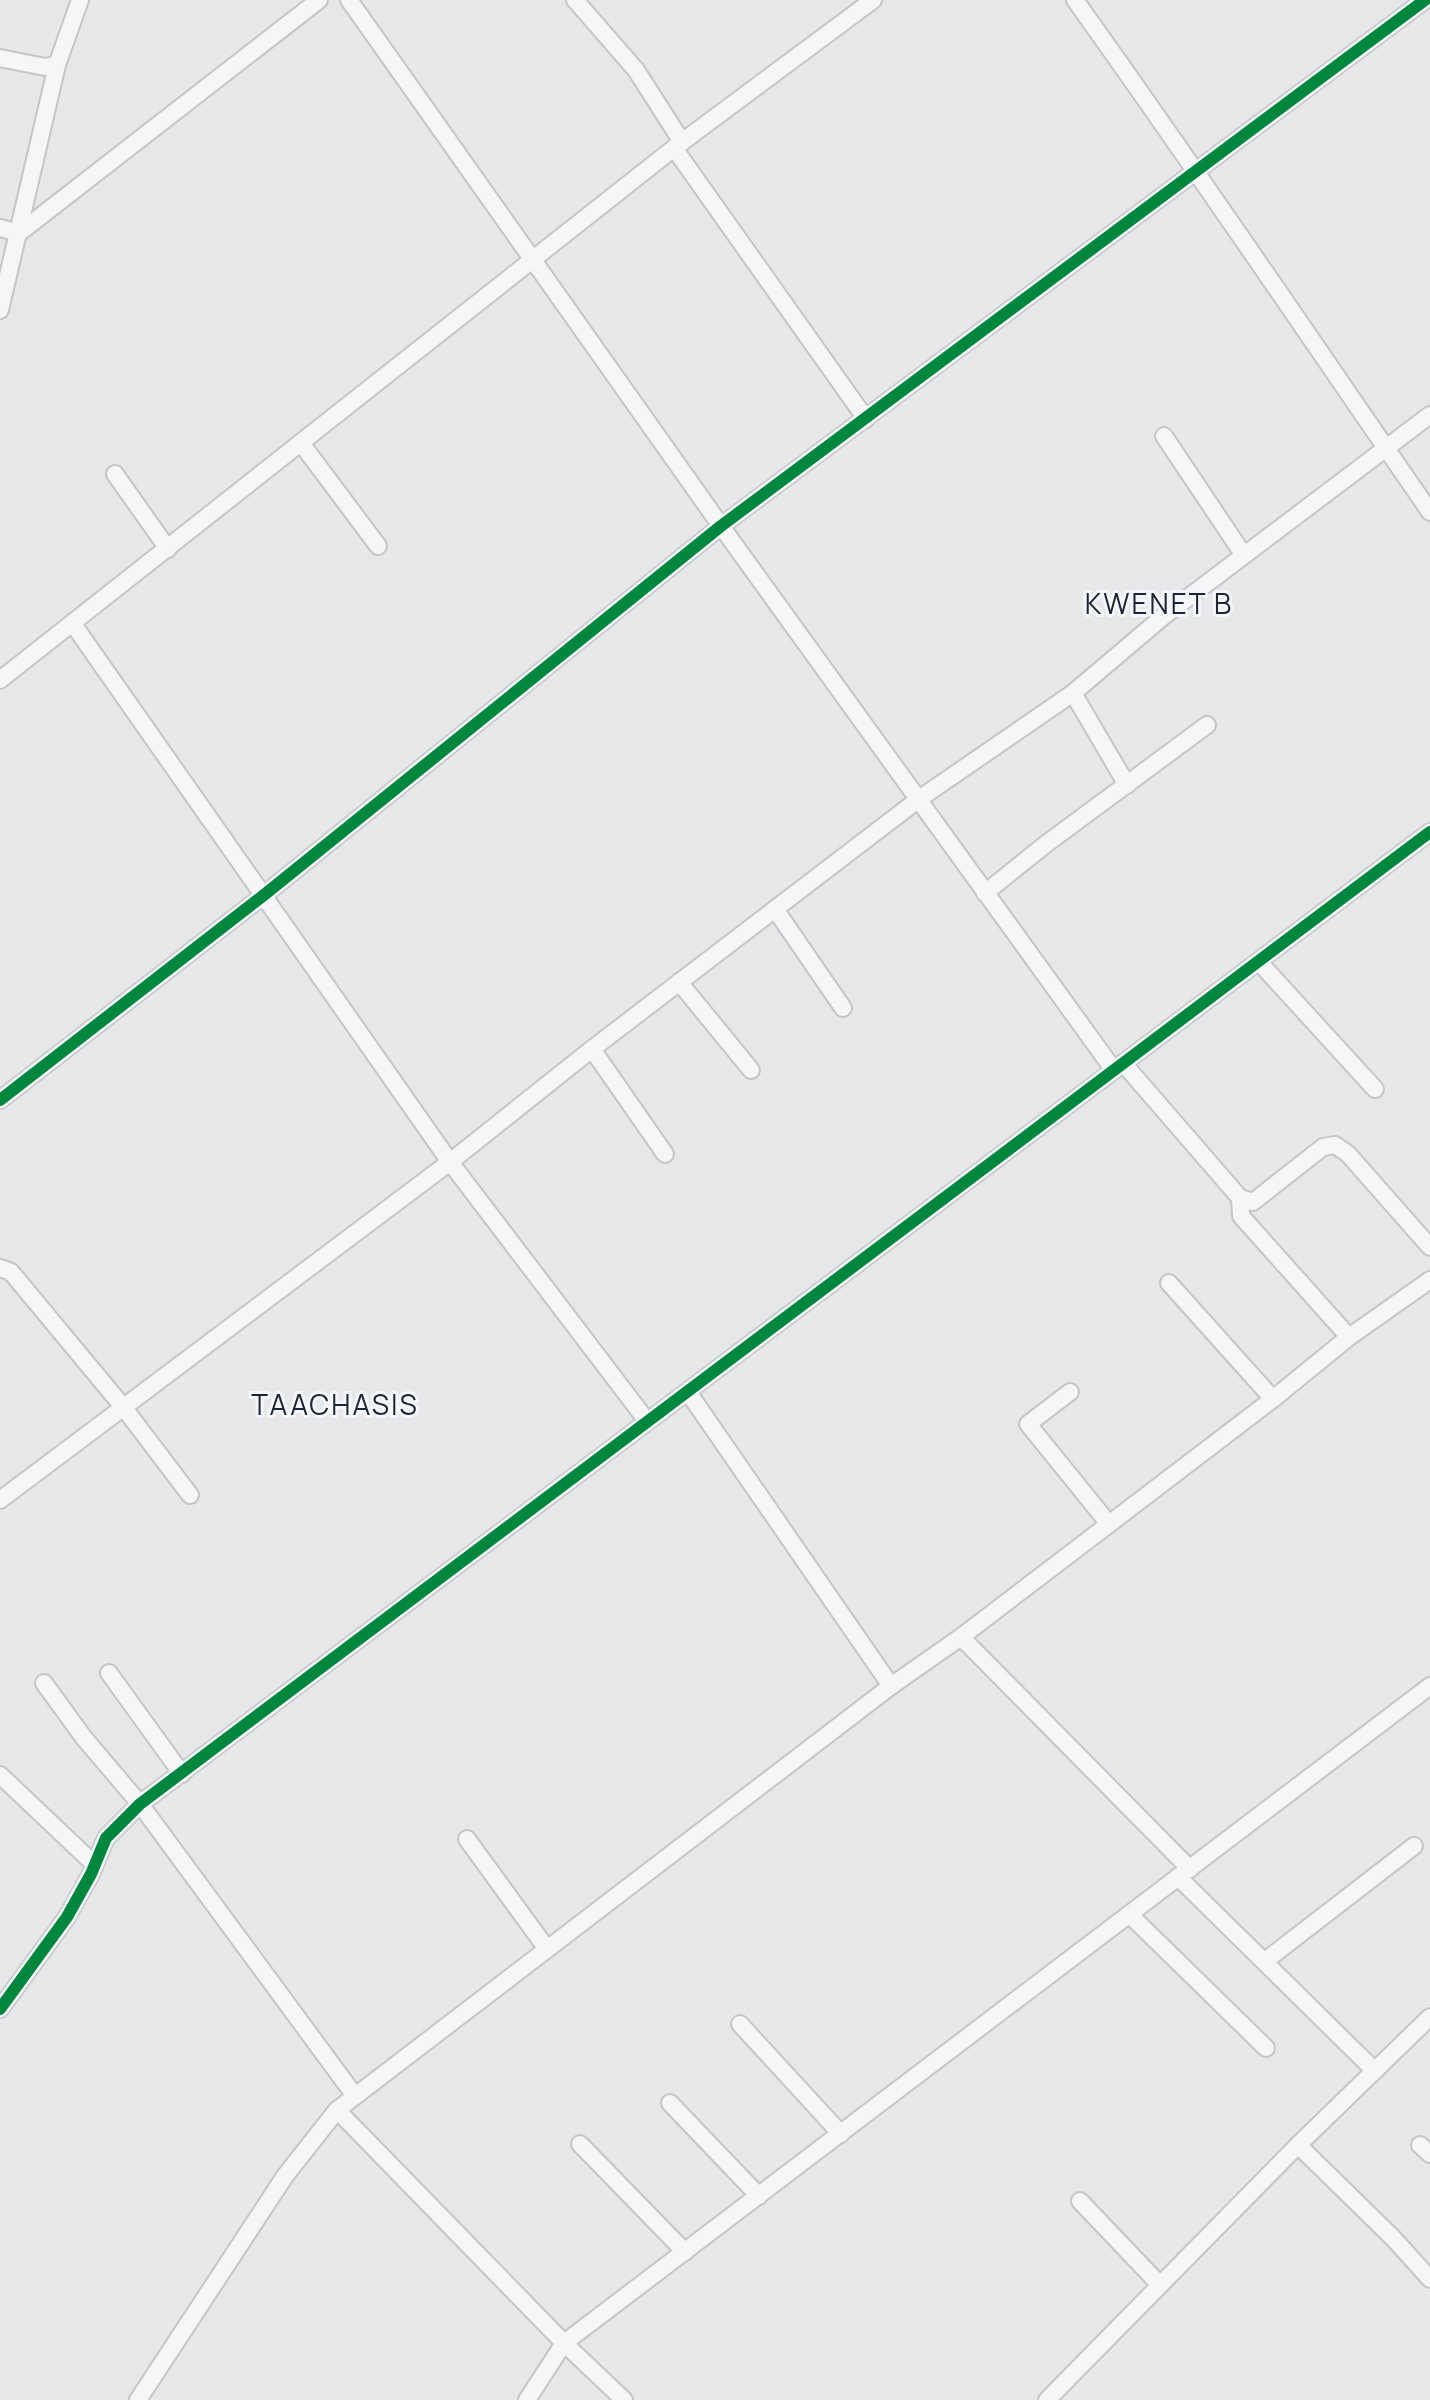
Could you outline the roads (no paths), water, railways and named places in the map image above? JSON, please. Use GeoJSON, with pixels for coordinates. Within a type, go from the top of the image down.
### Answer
{"type":"FeatureCollection","features":[{"type":"Feature","properties":{"kind":"street"},"geometry":{"type":"LineString","coordinates":[[0,310],[57,65],[80,0]]}},
{"type":"Feature","properties":{"kind":"street"},"geometry":{"type":"LineString","coordinates":[[19,233],[319,0]]}},
{"type":"Feature","properties":{"kind":"street"},"geometry":{"type":"LineString","coordinates":[[349,0],[985,893],[1118,1066],[1240,1198],[1253,1202],[1323,1147],[1335,1145],[1348,1154],[1430,1247]]}},
{"type":"Feature","properties":{"kind":"street"},"geometry":{"type":"LineString","coordinates":[[575,0],[636,70],[678,145],[866,419]]}},
{"type":"Feature","properties":{"kind":"street"},"geometry":{"type":"LineString","coordinates":[[0,680],[678,145],[873,0]]}},
{"type":"Feature","properties":{"kind":"street"},"geometry":{"type":"LineString","coordinates":[[1075,0],[1197,170],[1282,300],[1430,512]]}},
{"type":"Feature","properties":{"kind":"street"},"geometry":{"type":"LineString","coordinates":[[0,1100],[264,895],[721,526],[1425,0]]}},
{"type":"Feature","properties":{"kind":"street"},"geometry":{"type":"LineString","coordinates":[[0,58],[45,67],[57,65]]}},
{"type":"Feature","properties":{"kind":"street"},"geometry":{"type":"LineString","coordinates":[[0,228],[19,233]]}},
{"type":"Feature","properties":{"kind":"street"},"geometry":{"type":"LineString","coordinates":[[0,1500],[450,1162],[592,1049],[919,799],[1073,693],[1243,554],[1430,415]]}},
{"type":"Feature","properties":{"kind":"street"},"geometry":{"type":"LineString","coordinates":[[1164,436],[1243,554]]}},
{"type":"Feature","properties":{"kind":"street"},"geometry":{"type":"LineString","coordinates":[[301,443],[378,546]]}},
{"type":"Feature","properties":{"kind":"street"},"geometry":{"type":"LineString","coordinates":[[115,474],[168,549]]}},
{"type":"Feature","properties":{"kind":"street"},"geometry":{"type":"LineString","coordinates":[[73,624],[450,1162],[647,1421]]}},
{"type":"Feature","properties":{"kind":"street"},"geometry":{"type":"LineString","coordinates":[[1073,693],[1127,785]]}},
{"type":"Feature","properties":{"kind":"street"},"geometry":{"type":"LineString","coordinates":[[985,893],[1207,725]]}},
{"type":"Feature","properties":{"kind":"street"},"geometry":{"type":"LineString","coordinates":[[0,2009],[67,1917],[106,1838],[140,1804],[1430,832]]}},
{"type":"Feature","properties":{"kind":"street"},"geometry":{"type":"LineString","coordinates":[[775,909],[843,1008]]}},
{"type":"Feature","properties":{"kind":"street"},"geometry":{"type":"LineString","coordinates":[[1259,962],[1375,1089]]}},
{"type":"Feature","properties":{"kind":"street"},"geometry":{"type":"LineString","coordinates":[[679,982],[751,1070]]}},
{"type":"Feature","properties":{"kind":"street"},"geometry":{"type":"LineString","coordinates":[[592,1049],[665,1154]]}},
{"type":"Feature","properties":{"kind":"street"},"geometry":{"type":"LineString","coordinates":[[1240,1198],[1241,1216],[1349,1337]]}},
{"type":"Feature","properties":{"kind":"street"},"geometry":{"type":"LineString","coordinates":[[0,1268],[11,1272],[124,1408],[190,1495]]}},
{"type":"Feature","properties":{"kind":"street"},"geometry":{"type":"LineString","coordinates":[[1169,1283],[1273,1399]]}},
{"type":"Feature","properties":{"kind":"street"},"geometry":{"type":"LineString","coordinates":[[138,2400],[285,2176],[337,2110],[891,1686],[961,1637],[1273,1399],[1349,1337],[1428,1285]]}},
{"type":"Feature","properties":{"kind":"street"},"geometry":{"type":"LineString","coordinates":[[688,1392],[891,1686]]}},
{"type":"Feature","properties":{"kind":"street"},"geometry":{"type":"LineString","coordinates":[[1070,1392],[1028,1424],[1109,1524]]}},
{"type":"Feature","properties":{"kind":"street"},"geometry":{"type":"LineString","coordinates":[[961,1637],[1265,1961],[1375,2071]]}},
{"type":"Feature","properties":{"kind":"street"},"geometry":{"type":"LineString","coordinates":[[109,1673],[182,1774]]}},
{"type":"Feature","properties":{"kind":"street"},"geometry":{"type":"LineString","coordinates":[[44,1683],[84,1738],[140,1804],[355,2096]]}},
{"type":"Feature","properties":{"kind":"street"},"geometry":{"type":"LineString","coordinates":[[527,2400],[564,2343],[1430,1686]]}},
{"type":"Feature","properties":{"kind":"street"},"geometry":{"type":"LineString","coordinates":[[0,1775],[94,1864]]}},
{"type":"Feature","properties":{"kind":"street"},"geometry":{"type":"LineString","coordinates":[[467,1839],[547,1949]]}},
{"type":"Feature","properties":{"kind":"street"},"geometry":{"type":"LineString","coordinates":[[1265,1961],[1414,1846]]}},
{"type":"Feature","properties":{"kind":"street"},"geometry":{"type":"LineString","coordinates":[[1129,1914],[1266,2048]]}},
{"type":"Feature","properties":{"kind":"street"},"geometry":{"type":"LineString","coordinates":[[1047,2400],[1298,2145],[1430,2019]]}},
{"type":"Feature","properties":{"kind":"street"},"geometry":{"type":"LineString","coordinates":[[740,2024],[841,2134]]}},
{"type":"Feature","properties":{"kind":"street"},"geometry":{"type":"LineString","coordinates":[[670,2103],[759,2196]]}},
{"type":"Feature","properties":{"kind":"street"},"geometry":{"type":"LineString","coordinates":[[337,2110],[564,2343],[624,2400]]}},
{"type":"Feature","properties":{"kind":"street"},"geometry":{"type":"LineString","coordinates":[[580,2144],[685,2252]]}},
{"type":"Feature","properties":{"kind":"street"},"geometry":{"type":"LineString","coordinates":[[1298,2145],[1393,2238],[1430,2279]]}},
{"type":"Feature","properties":{"kind":"street"},"geometry":{"type":"LineString","coordinates":[[1080,2201],[1160,2285]]}},
{"type":"Feature","properties":{"kind":"district","name":"KWENET B"},"geometry":{"type":"Point","coordinates":[1159,603]}},
{"type":"Feature","properties":{"kind":"district","name":"TAACHASIS"},"geometry":{"type":"Point","coordinates":[335,1404]}}]}
